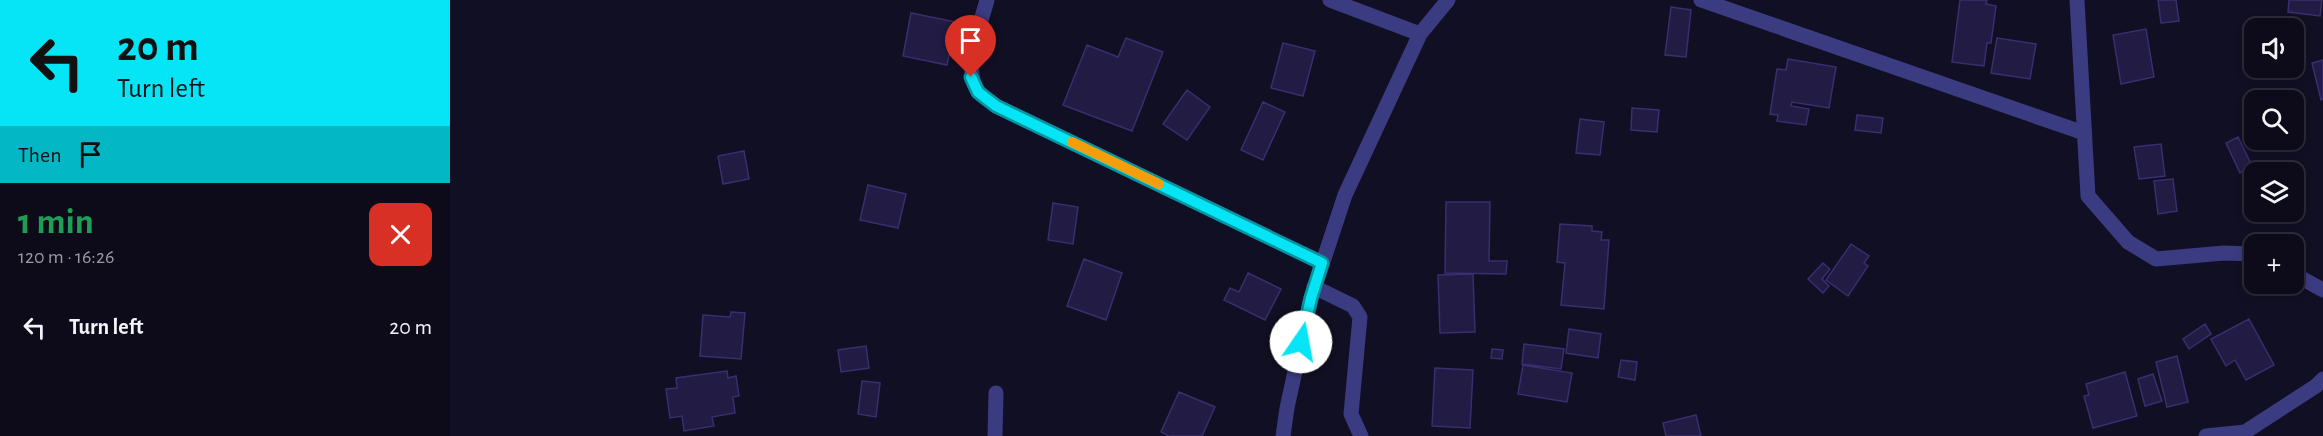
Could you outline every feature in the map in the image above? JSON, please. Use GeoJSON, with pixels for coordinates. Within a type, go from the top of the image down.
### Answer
{"type":"FeatureCollection","features":[{"type":"Feature","properties":{"kind":"street"},"geometry":{"type":"LineString","coordinates":[[987,0],[973,56],[971,77],[978,92],[996,106],[1322,263]]}},
{"type":"Feature","properties":{"kind":"street"},"geometry":{"type":"LineString","coordinates":[[1330,0],[1420,34]]}},
{"type":"Feature","properties":{"kind":"street"},"geometry":{"type":"LineString","coordinates":[[1283,436],[1314,287],[1346,195],[1420,34],[1449,0]]}},
{"type":"Feature","properties":{"kind":"street"},"geometry":{"type":"LineString","coordinates":[[1701,0],[1734,5],[2084,133]]}},
{"type":"Feature","properties":{"kind":"street"},"geometry":{"type":"LineString","coordinates":[[2077,0],[2088,196],[2128,242],[2156,259],[2224,253],[2244,254]]}},
{"type":"Feature","properties":{"kind":"street"},"geometry":{"type":"LineString","coordinates":[[2304,280],[2323,290]]}},
{"type":"Feature","properties":{"kind":"street"},"geometry":{"type":"LineString","coordinates":[[1314,287],[1353,306],[1360,317],[1351,414],[1361,436]]}},
{"type":"Feature","properties":{"kind":"street"},"geometry":{"type":"LineString","coordinates":[[2206,436],[2245,432],[2316,386],[2323,379]]}},
{"type":"Feature","properties":{"kind":"street"},"geometry":{"type":"LineString","coordinates":[[995,436],[996,393]]}},
{"type":"Feature","properties":{"kind":"building"},"geometry":{"type":"Polygon","coordinates":[[[1960,0],[1987,0],[1986,4],[1996,6],[1991,43],[1987,43],[1984,66],[1952,62],[1960,0]]]}},
{"type":"Feature","properties":{"kind":"building"},"geometry":{"type":"Polygon","coordinates":[[[2158,0],[2176,0],[2179,21],[2161,23],[2158,0]]]}},
{"type":"Feature","properties":{"kind":"building"},"geometry":{"type":"Polygon","coordinates":[[[2289,0],[2322,0],[2320,16],[2288,12],[2289,0]]]}},
{"type":"Feature","properties":{"kind":"building"},"geometry":{"type":"Polygon","coordinates":[[[1671,7],[1691,10],[1686,57],[1665,55],[1671,7]]]}},
{"type":"Feature","properties":{"kind":"building"},"geometry":{"type":"Polygon","coordinates":[[[911,13],[956,22],[947,65],[903,56],[911,13]]]}},
{"type":"Feature","properties":{"kind":"building"},"geometry":{"type":"Polygon","coordinates":[[[2146,29],[2154,77],[2121,84],[2113,35],[2146,29]]]}},
{"type":"Feature","properties":{"kind":"building"},"geometry":{"type":"Polygon","coordinates":[[[1126,38],[1163,52],[1132,131],[1063,105],[1087,45],[1118,57],[1126,38]]]}},
{"type":"Feature","properties":{"kind":"building"},"geometry":{"type":"Polygon","coordinates":[[[1997,38],[2036,44],[2030,79],[1991,73],[1997,38]]]}},
{"type":"Feature","properties":{"kind":"building"},"geometry":{"type":"Polygon","coordinates":[[[1283,43],[1315,51],[1303,96],[1271,88],[1283,43]]]}},
{"type":"Feature","properties":{"kind":"building"},"geometry":{"type":"Polygon","coordinates":[[[1788,59],[1836,67],[1829,108],[1792,102],[1791,106],[1809,109],[1806,125],[1777,121],[1778,115],[1770,114],[1777,69],[1786,70],[1788,59]]]}},
{"type":"Feature","properties":{"kind":"building"},"geometry":{"type":"Polygon","coordinates":[[[2323,60],[2323,99],[2321,100],[2312,63],[2323,60]]]}},
{"type":"Feature","properties":{"kind":"building"},"geometry":{"type":"Polygon","coordinates":[[[1187,90],[1210,107],[1187,140],[1163,124],[1187,90]]]}},
{"type":"Feature","properties":{"kind":"building"},"geometry":{"type":"Polygon","coordinates":[[[1263,102],[1285,112],[1263,160],[1241,150],[1263,102]]]}},
{"type":"Feature","properties":{"kind":"building"},"geometry":{"type":"Polygon","coordinates":[[[1632,108],[1659,110],[1657,132],[1631,130],[1632,108]]]}},
{"type":"Feature","properties":{"kind":"building"},"geometry":{"type":"Polygon","coordinates":[[[1857,115],[1883,118],[1881,133],[1855,130],[1857,115]]]}},
{"type":"Feature","properties":{"kind":"building"},"geometry":{"type":"Polygon","coordinates":[[[1580,119],[1604,122],[1600,155],[1576,153],[1580,119]]]}},
{"type":"Feature","properties":{"kind":"building"},"geometry":{"type":"Polygon","coordinates":[[[2238,137],[2250,162],[2244,162],[2244,171],[2240,173],[2226,143],[2238,137]]]}},
{"type":"Feature","properties":{"kind":"building"},"geometry":{"type":"Polygon","coordinates":[[[2161,144],[2165,176],[2139,179],[2134,147],[2161,144]]]}},
{"type":"Feature","properties":{"kind":"building"},"geometry":{"type":"Polygon","coordinates":[[[744,151],[749,179],[723,184],[718,156],[744,151]]]}},
{"type":"Feature","properties":{"kind":"building"},"geometry":{"type":"Polygon","coordinates":[[[2173,179],[2177,211],[2158,214],[2154,181],[2173,179]]]}},
{"type":"Feature","properties":{"kind":"building"},"geometry":{"type":"Polygon","coordinates":[[[868,185],[906,194],[898,228],[860,220],[868,185]]]}},
{"type":"Feature","properties":{"kind":"building"},"geometry":{"type":"Polygon","coordinates":[[[1446,202],[1490,202],[1489,261],[1507,261],[1506,274],[1445,273],[1446,202]]]}},
{"type":"Feature","properties":{"kind":"building"},"geometry":{"type":"Polygon","coordinates":[[[1053,203],[1078,207],[1073,244],[1048,240],[1053,203]]]}},
{"type":"Feature","properties":{"kind":"building"},"geometry":{"type":"Polygon","coordinates":[[[1560,224],[1592,226],[1592,231],[1602,232],[1601,240],[1609,240],[1604,309],[1561,305],[1565,263],[1557,262],[1560,224]]]}},
{"type":"Feature","properties":{"kind":"building"},"geometry":{"type":"Polygon","coordinates":[[[1851,244],[1869,256],[1864,263],[1868,266],[1848,296],[1826,280],[1851,244]]]}},
{"type":"Feature","properties":{"kind":"building"},"geometry":{"type":"Polygon","coordinates":[[[1084,259],[1122,273],[1106,320],[1067,306],[1084,259]]]}},
{"type":"Feature","properties":{"kind":"building"},"geometry":{"type":"Polygon","coordinates":[[[1823,263],[1830,269],[1822,279],[1829,286],[1823,293],[1808,279],[1823,263]]]}},
{"type":"Feature","properties":{"kind":"building"},"geometry":{"type":"Polygon","coordinates":[[[1248,273],[1281,289],[1265,320],[1224,300],[1230,288],[1239,292],[1248,273]]]}},
{"type":"Feature","properties":{"kind":"building"},"geometry":{"type":"Polygon","coordinates":[[[1473,274],[1475,332],[1440,333],[1438,275],[1473,274]]]}},
{"type":"Feature","properties":{"kind":"building"},"geometry":{"type":"Polygon","coordinates":[[[731,312],[745,313],[741,359],[700,356],[703,315],[730,317],[731,312]]]}},
{"type":"Feature","properties":{"kind":"building"},"geometry":{"type":"Polygon","coordinates":[[[2249,319],[2274,365],[2246,380],[2235,360],[2226,366],[2211,339],[2249,319]]]}},
{"type":"Feature","properties":{"kind":"building"},"geometry":{"type":"Polygon","coordinates":[[[2205,324],[2211,334],[2189,349],[2183,339],[2205,324]]]}},
{"type":"Feature","properties":{"kind":"building"},"geometry":{"type":"Polygon","coordinates":[[[1569,329],[1601,334],[1598,358],[1566,353],[1569,329]]]}},
{"type":"Feature","properties":{"kind":"building"},"geometry":{"type":"Polygon","coordinates":[[[1524,344],[1564,349],[1561,369],[1522,364],[1524,344]]]}},
{"type":"Feature","properties":{"kind":"building"},"geometry":{"type":"Polygon","coordinates":[[[866,346],[869,368],[841,372],[838,350],[866,346]]]}},
{"type":"Feature","properties":{"kind":"building"},"geometry":{"type":"Polygon","coordinates":[[[1492,349],[1503,350],[1502,359],[1491,358],[1492,349]]]}},
{"type":"Feature","properties":{"kind":"building"},"geometry":{"type":"Polygon","coordinates":[[[2177,356],[2188,402],[2167,407],[2156,362],[2177,356]]]}},
{"type":"Feature","properties":{"kind":"building"},"geometry":{"type":"Polygon","coordinates":[[[1621,360],[1637,362],[1635,380],[1618,377],[1621,360]]]}},
{"type":"Feature","properties":{"kind":"building"},"geometry":{"type":"Polygon","coordinates":[[[1523,365],[1572,373],[1567,402],[1518,394],[1523,365]]]}},
{"type":"Feature","properties":{"kind":"building"},"geometry":{"type":"Polygon","coordinates":[[[1435,368],[1473,370],[1470,428],[1432,426],[1435,368]]]}},
{"type":"Feature","properties":{"kind":"building"},"geometry":{"type":"Polygon","coordinates":[[[727,371],[728,378],[736,376],[739,396],[733,397],[735,413],[712,417],[714,426],[684,431],[682,416],[670,418],[666,389],[677,388],[676,378],[727,371]]]}},
{"type":"Feature","properties":{"kind":"building"},"geometry":{"type":"Polygon","coordinates":[[[2125,372],[2137,416],[2093,428],[2084,396],[2089,395],[2086,384],[2125,372]]]}},
{"type":"Feature","properties":{"kind":"building"},"geometry":{"type":"Polygon","coordinates":[[[2153,374],[2162,401],[2145,406],[2138,379],[2153,374]]]}},
{"type":"Feature","properties":{"kind":"building"},"geometry":{"type":"Polygon","coordinates":[[[862,381],[880,383],[876,417],[858,414],[862,381]]]}},
{"type":"Feature","properties":{"kind":"building"},"geometry":{"type":"Polygon","coordinates":[[[1179,392],[1215,407],[1202,436],[1169,436],[1161,432],[1179,392]]]}},
{"type":"Feature","properties":{"kind":"building"},"geometry":{"type":"Polygon","coordinates":[[[1696,415],[1701,436],[1666,436],[1663,423],[1696,415]]]}},
{"type":"Feature","properties":{"kind":"slow traffic"},"geometry":{"type":"LineString","coordinates":[[1072,142],[1159,184]]}},
{"type":"Feature","properties":{"kind":"route"},"geometry":{"type":"LineString","coordinates":[[971,77],[978,92],[996,106],[1322,263],[1301,342]]}}]}
